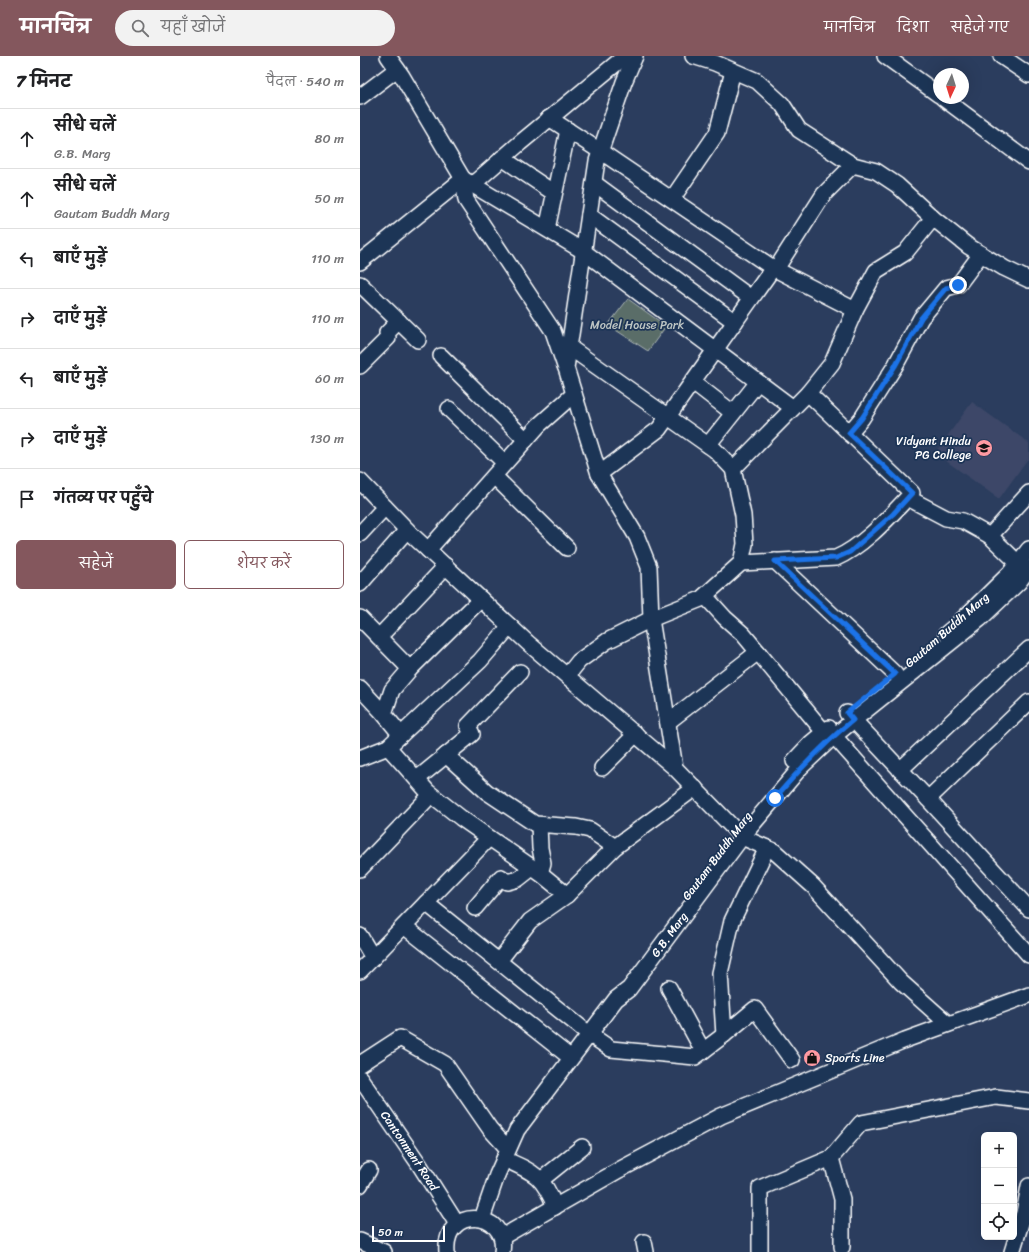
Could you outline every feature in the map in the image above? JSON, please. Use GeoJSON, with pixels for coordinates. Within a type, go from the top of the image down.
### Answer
{"type":"FeatureCollection","features":[{"type":"Feature","properties":{"kind":"street"},"geometry":{"type":"LineString","coordinates":[[388,56],[468,182],[583,251],[793,408]]}},
{"type":"Feature","properties":{"kind":"street"},"geometry":{"type":"LineString","coordinates":[[360,262],[502,158],[624,56],[634,57],[597,161],[566,368]]}},
{"type":"Feature","properties":{"kind":"street"},"geometry":{"type":"LineString","coordinates":[[694,56],[758,81],[782,104],[799,130],[853,164],[876,171],[897,185],[933,218],[968,246],[1004,268],[1029,280]]}},
{"type":"Feature","properties":{"kind":"street"},"geometry":{"type":"LineString","coordinates":[[885,56],[933,91]]}},
{"type":"Feature","properties":{"kind":"street"},"geometry":{"type":"LineString","coordinates":[[1001,56],[1029,75]]}},
{"type":"Feature","properties":{"kind":"street"},"geometry":{"type":"LineString","coordinates":[[360,97],[397,69]]}},
{"type":"Feature","properties":{"kind":"street"},"geometry":{"type":"LineString","coordinates":[[672,200],[717,133],[734,71]]}},
{"type":"Feature","properties":{"kind":"street"},"geometry":{"type":"LineString","coordinates":[[950,104],[1029,162]]}},
{"type":"Feature","properties":{"kind":"street"},"geometry":{"type":"LineString","coordinates":[[549,118],[774,268],[855,310]]}},
{"type":"Feature","properties":{"kind":"street"},"geometry":{"type":"LineString","coordinates":[[547,229],[568,130]]}},
{"type":"Feature","properties":{"kind":"street"},"geometry":{"type":"LineString","coordinates":[[502,158],[554,193]]}},
{"type":"Feature","properties":{"kind":"street"},"geometry":{"type":"LineString","coordinates":[[599,474],[659,429],[751,298],[774,268],[824,194],[853,164]]}},
{"type":"Feature","properties":{"kind":"street"},"geometry":{"type":"LineString","coordinates":[[468,182],[466,200],[553,331],[599,474],[637,537],[649,567],[651,619],[675,768]]}},
{"type":"Feature","properties":{"kind":"street"},"geometry":{"type":"LineString","coordinates":[[594,183],[751,298]]}},
{"type":"Feature","properties":{"kind":"street"},"geometry":{"type":"LineString","coordinates":[[589,215],[735,322]]}},
{"type":"Feature","properties":{"kind":"street"},"geometry":{"type":"LineString","coordinates":[[733,469],[808,393],[832,363],[855,310],[876,271],[905,253],[933,218]]}},
{"type":"Feature","properties":{"kind":"street"},"geometry":{"type":"LineString","coordinates":[[849,433],[862,418],[895,366],[921,318],[946,288],[958,285],[982,254]]}},
{"type":"Feature","properties":{"kind":"street"},"geometry":{"type":"LineString","coordinates":[[360,284],[418,340]]}},
{"type":"Feature","properties":{"kind":"street"},"geometry":{"type":"LineString","coordinates":[[360,366],[388,338],[388,333],[399,321]]}},
{"type":"Feature","properties":{"kind":"street"},"geometry":{"type":"LineString","coordinates":[[567,676],[579,661],[607,641],[651,619],[701,599],[741,563],[745,544],[743,515],[733,469],[715,450],[569,347]]}},
{"type":"Feature","properties":{"kind":"street"},"geometry":{"type":"LineString","coordinates":[[442,356],[526,440]]}},
{"type":"Feature","properties":{"kind":"street"},"geometry":{"type":"LineString","coordinates":[[693,382],[733,414]]}},
{"type":"Feature","properties":{"kind":"street"},"geometry":{"type":"LineString","coordinates":[[708,445],[758,382]]}},
{"type":"Feature","properties":{"kind":"street"},"geometry":{"type":"LineString","coordinates":[[741,563],[836,558],[850,552],[893,514],[912,493],[808,393]]}},
{"type":"Feature","properties":{"kind":"street"},"geometry":{"type":"LineString","coordinates":[[428,550],[539,425],[574,394]]}},
{"type":"Feature","properties":{"kind":"street"},"geometry":{"type":"LineString","coordinates":[[450,409],[505,463]]}},
{"type":"Feature","properties":{"kind":"street"},"geometry":{"type":"LineString","coordinates":[[494,476],[566,548]]}},
{"type":"Feature","properties":{"kind":"street"},"geometry":{"type":"LineString","coordinates":[[360,481],[407,530],[510,626],[675,768],[739,834],[774,851],[813,886],[901,982],[948,1024]]}},
{"type":"Feature","properties":{"kind":"street"},"geometry":{"type":"LineString","coordinates":[[990,536],[1029,493]]}},
{"type":"Feature","properties":{"kind":"street"},"geometry":{"type":"LineString","coordinates":[[829,734],[980,619],[1021,575],[990,536],[963,521],[946,518],[908,498]]}},
{"type":"Feature","properties":{"kind":"street"},"geometry":{"type":"LineString","coordinates":[[360,534],[385,507]]}},
{"type":"Feature","properties":{"kind":"street"},"geometry":{"type":"LineString","coordinates":[[360,584],[407,530]]}},
{"type":"Feature","properties":{"kind":"street","name":"Gautam Buddh Marg"},"geometry":{"type":"LineString","coordinates":[[850,717],[895,674],[1021,575],[1029,549]]}},
{"type":"Feature","properties":{"kind":"street"},"geometry":{"type":"LineString","coordinates":[[775,561],[895,674]]}},
{"type":"Feature","properties":{"kind":"street"},"geometry":{"type":"LineString","coordinates":[[379,637],[446,566]]}},
{"type":"Feature","properties":{"kind":"street"},"geometry":{"type":"LineString","coordinates":[[704,596],[742,634],[829,734],[1029,955]]}},
{"type":"Feature","properties":{"kind":"street"},"geometry":{"type":"LineString","coordinates":[[384,714],[392,690],[410,669],[481,599]]}},
{"type":"Feature","properties":{"kind":"street"},"geometry":{"type":"LineString","coordinates":[[360,618],[410,669]]}},
{"type":"Feature","properties":{"kind":"street"},"geometry":{"type":"LineString","coordinates":[[360,758],[388,747],[480,661],[510,626]]}},
{"type":"Feature","properties":{"kind":"street"},"geometry":{"type":"LineString","coordinates":[[668,722],[758,652]]}},
{"type":"Feature","properties":{"kind":"street"},"geometry":{"type":"LineString","coordinates":[[900,770],[1027,657]]}},
{"type":"Feature","properties":{"kind":"street"},"geometry":{"type":"LineString","coordinates":[[417,779],[472,734],[468,726],[520,672]]}},
{"type":"Feature","properties":{"kind":"street"},"geometry":{"type":"LineString","coordinates":[[360,688],[401,735]]}},
{"type":"Feature","properties":{"kind":"street"},"geometry":{"type":"LineString","coordinates":[[928,799],[1029,702]]}},
{"type":"Feature","properties":{"kind":"street"},"geometry":{"type":"LineString","coordinates":[[850,717],[1029,909]]}},
{"type":"Feature","properties":{"kind":"street"},"geometry":{"type":"LineString","coordinates":[[602,768],[636,734]]}},
{"type":"Feature","properties":{"kind":"street","name":"Gautam Buddh Marg"},"geometry":{"type":"LineString","coordinates":[[482,1219],[497,1175],[517,1130],[616,999],[621,983],[739,834],[779,778],[811,743],[829,734]]}},
{"type":"Feature","properties":{"kind":"street"},"geometry":{"type":"LineString","coordinates":[[388,747],[431,795],[489,838],[536,870],[567,895]]}},
{"type":"Feature","properties":{"kind":"street"},"geometry":{"type":"LineString","coordinates":[[446,755],[487,792],[527,820],[535,824],[576,827],[590,830],[615,847]]}},
{"type":"Feature","properties":{"kind":"street"},"geometry":{"type":"LineString","coordinates":[[499,962],[530,921],[567,895],[615,847],[695,788]]}},
{"type":"Feature","properties":{"kind":"street"},"geometry":{"type":"LineString","coordinates":[[363,859],[431,795]]}},
{"type":"Feature","properties":{"kind":"street"},"geometry":{"type":"LineString","coordinates":[[475,908],[501,876],[507,882],[518,880],[536,870],[543,863],[540,848],[539,824]]}},
{"type":"Feature","properties":{"kind":"street"},"geometry":{"type":"LineString","coordinates":[[360,971],[489,838]]}},
{"type":"Feature","properties":{"kind":"street"},"geometry":{"type":"LineString","coordinates":[[724,1035],[720,973],[732,921],[767,848]]}},
{"type":"Feature","properties":{"kind":"street"},"geometry":{"type":"LineString","coordinates":[[426,903],[589,1034],[611,1049],[695,1057],[755,1009],[792,1060]]}},
{"type":"Feature","properties":{"kind":"street"},"geometry":{"type":"LineString","coordinates":[[404,926],[570,1058]]}},
{"type":"Feature","properties":{"kind":"street"},"geometry":{"type":"LineString","coordinates":[[360,936],[373,958]]}},
{"type":"Feature","properties":{"kind":"street"},"geometry":{"type":"LineString","coordinates":[[670,988],[703,1051]]}},
{"type":"Feature","properties":{"kind":"street"},"geometry":{"type":"LineString","coordinates":[[447,1252],[446,1243],[451,1231],[457,1224],[468,1219],[482,1219],[490,1223],[497,1229],[502,1245],[555,1207],[619,1170],[721,1116],[948,1024],[1029,995]]}},
{"type":"Feature","properties":{"kind":"street"},"geometry":{"type":"LineString","coordinates":[[360,1064],[400,1038],[445,1064],[506,1154],[541,1180],[549,1191],[555,1207]]}},
{"type":"Feature","properties":{"kind":"street","name":"Cantonment Road"},"geometry":{"type":"LineString","coordinates":[[360,1078],[419,1164],[457,1224]]}},
{"type":"Feature","properties":{"kind":"street"},"geometry":{"type":"LineString","coordinates":[[760,1252],[760,1188],[830,1158],[861,1123],[996,1097],[1029,1101]]}},
{"type":"Feature","properties":{"kind":"street"},"geometry":{"type":"LineString","coordinates":[[541,1180],[582,1147]]}},
{"type":"Feature","properties":{"kind":"street"},"geometry":{"type":"LineString","coordinates":[[830,1158],[842,1199],[842,1247]]}},
{"type":"Feature","properties":{"kind":"street"},"geometry":{"type":"LineString","coordinates":[[360,1185],[369,1170]]}},
{"type":"Feature","properties":{"kind":"street"},"geometry":{"type":"LineString","coordinates":[[1012,1252],[1024,1214],[1029,1186]]}},
{"type":"Feature","properties":{"kind":"street"},"geometry":{"type":"LineString","coordinates":[[360,1241],[384,1252]]}},
{"type":"Feature","properties":{"kind":"shaded area","name":"Vidyant Hindu PG College"},"geometry":{"type":"Polygon","coordinates":[[[972,402],[1029,443],[1029,460],[1027,460],[999,499],[935,453],[972,402]]]}},
{"type":"Feature","properties":{"kind":"green space","name":"Model House Park"},"geometry":{"type":"Polygon","coordinates":[[[628,299],[666,326],[648,351],[608,325],[628,299]]]}},
{"type":"Feature","properties":{"kind":"place","name":"Vidyant Hindu PG College"},"geometry":{"type":"Point","coordinates":[984,448]}},
{"type":"Feature","properties":{"kind":"place","name":"Sports Line"},"geometry":{"type":"Point","coordinates":[812,1058]}},
{"type":"Feature","properties":{"kind":"route"},"geometry":{"type":"LineString","coordinates":[[775,798],[801,767],[853,720],[847,713],[895,674],[775,561],[836,558],[850,552],[893,514],[912,493],[849,433],[862,418],[895,366],[921,318],[946,288],[958,285]]}}]}
